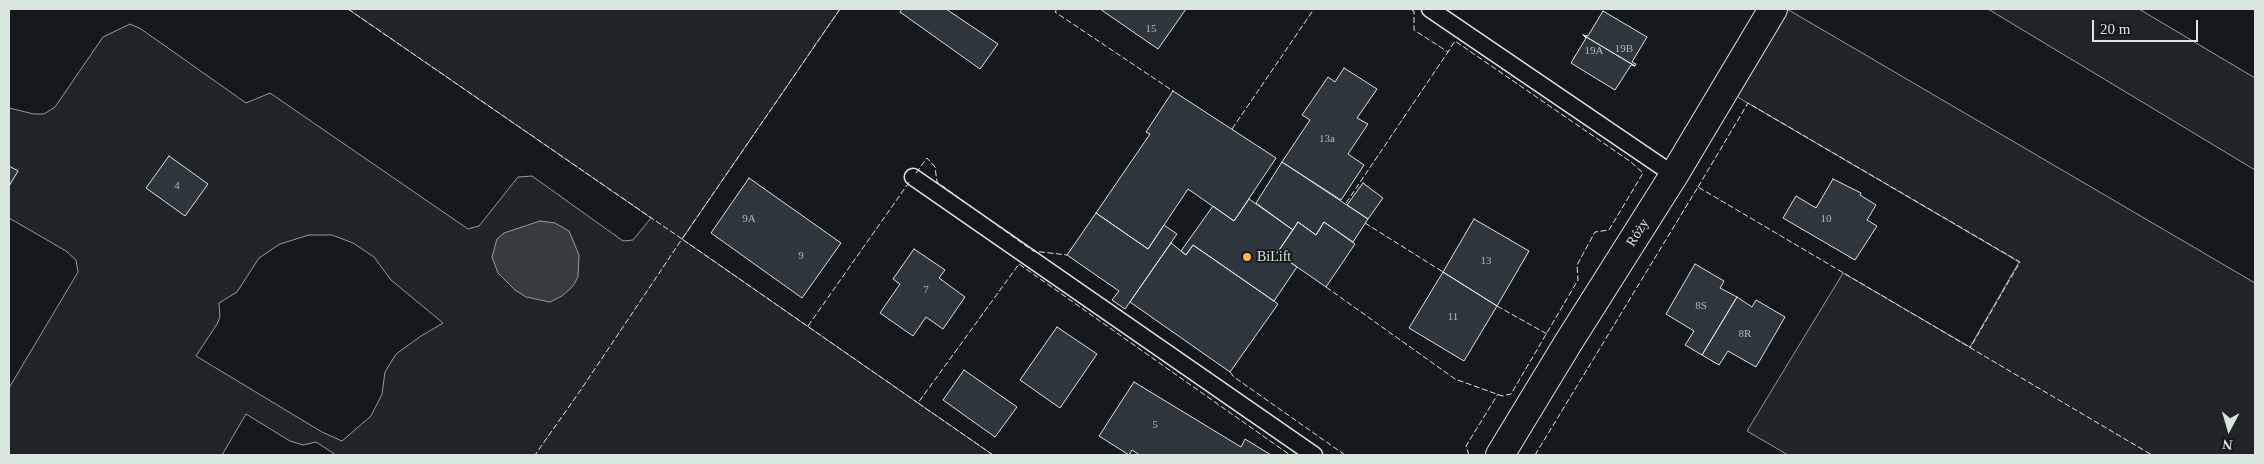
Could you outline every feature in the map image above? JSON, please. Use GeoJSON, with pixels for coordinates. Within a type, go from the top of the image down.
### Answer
{"type":"FeatureCollection","features":[{"type":"Feature","properties":{"kind":"street","name":"Róży"},"geometry":{"type":"LineString","coordinates":[[1500,455],[1674,174],[1773,9]]}},
{"type":"Feature","properties":{"kind":"lane"},"geometry":{"type":"LineString","coordinates":[[1430,9],[1674,174]]}},
{"type":"Feature","properties":{"kind":"lane"},"geometry":{"type":"LineString","coordinates":[[913,178],[1314,455]]}},
{"type":"Feature","properties":{"kind":"shaded area"},"geometry":{"type":"Polygon","coordinates":[[[348,9],[840,9],[682,239],[993,455],[336,455],[316,442],[303,445],[290,441],[246,414],[222,455],[9,455],[9,388],[78,272],[76,260],[66,251],[9,218],[9,186],[17,171],[9,166],[9,108],[34,114],[44,114],[55,107],[103,37],[130,24],[141,29],[246,103],[270,93],[468,229],[479,226],[518,177],[532,176],[623,241],[633,240],[651,218],[348,9]],[[309,235],[280,244],[259,258],[237,292],[219,303],[220,317],[217,324],[196,356],[322,432],[342,441],[371,416],[382,394],[385,372],[396,354],[443,323],[391,280],[374,257],[353,243],[332,235],[309,235]]]}},
{"type":"Feature","properties":{"kind":"shaded area"},"geometry":{"type":"Polygon","coordinates":[[[1787,9],[2255,283],[2255,455],[1788,455],[1747,431],[1843,273],[1970,347],[2019,262],[1734,95],[1787,9]]]}},
{"type":"Feature","properties":{"kind":"shaded area"},"geometry":{"type":"Polygon","coordinates":[[[1988,9],[2139,9],[2255,78],[2255,170],[1988,9]]]}},
{"type":"Feature","properties":{"kind":"shaded area"},"geometry":{"type":"Polygon","coordinates":[[[540,221],[555,223],[569,231],[579,255],[578,277],[573,286],[562,296],[550,302],[526,297],[515,290],[498,273],[492,257],[497,239],[504,233],[540,221]]]}},
{"type":"Feature","properties":{"kind":"building"},"geometry":{"type":"Polygon","coordinates":[[[902,9],[946,9],[998,44],[980,69],[900,12],[902,9]]]}},
{"type":"Feature","properties":{"kind":"building"},"geometry":{"type":"Polygon","coordinates":[[[1100,9],[1186,9],[1158,49],[1100,9]]]}},
{"type":"Feature","properties":{"kind":"building"},"geometry":{"type":"Polygon","coordinates":[[[1603,11],[1647,37],[1632,62],[1636,64],[1635,66],[1583,35],[1588,36],[1603,11]]]}},
{"type":"Feature","properties":{"kind":"building"},"geometry":{"type":"Polygon","coordinates":[[[1583,35],[1635,66],[1631,65],[1615,90],[1571,63],[1586,38],[1583,35]]]}},
{"type":"Feature","properties":{"kind":"building"},"geometry":{"type":"Polygon","coordinates":[[[1344,68],[1377,89],[1357,118],[1368,124],[1348,154],[1364,165],[1341,200],[1282,162],[1310,120],[1302,115],[1328,77],[1335,82],[1344,68]]]}},
{"type":"Feature","properties":{"kind":"building"},"geometry":{"type":"Polygon","coordinates":[[[1173,91],[1276,158],[1234,221],[1188,189],[1148,249],[1096,213],[1150,134],[1146,132],[1173,91]]]}},
{"type":"Feature","properties":{"kind":"building"},"geometry":{"type":"Polygon","coordinates":[[[169,156],[208,184],[185,216],[146,188],[169,156]]]}},
{"type":"Feature","properties":{"kind":"building"},"geometry":{"type":"Polygon","coordinates":[[[1282,162],[1368,219],[1353,242],[1324,222],[1316,235],[1298,222],[1293,230],[1256,203],[1282,162]]]}},
{"type":"Feature","properties":{"kind":"building"},"geometry":{"type":"Polygon","coordinates":[[[9,166],[18,171],[9,186],[9,166]]]}},
{"type":"Feature","properties":{"kind":"building"},"geometry":{"type":"Polygon","coordinates":[[[749,178],[841,243],[802,298],[711,233],[749,178]]]}},
{"type":"Feature","properties":{"kind":"building"},"geometry":{"type":"Polygon","coordinates":[[[1833,179],[1861,193],[1860,195],[1876,205],[1867,220],[1877,226],[1855,260],[1783,218],[1796,196],[1816,208],[1833,179]]]}},
{"type":"Feature","properties":{"kind":"building"},"geometry":{"type":"Polygon","coordinates":[[[1363,183],[1383,198],[1368,219],[1347,205],[1363,183]]]}},
{"type":"Feature","properties":{"kind":"building"},"geometry":{"type":"Polygon","coordinates":[[[1249,199],[1293,230],[1277,253],[1297,267],[1274,301],[1193,245],[1186,255],[1181,251],[1213,206],[1234,221],[1249,199]]]}},
{"type":"Feature","properties":{"kind":"building"},"geometry":{"type":"Polygon","coordinates":[[[1096,213],[1148,249],[1164,225],[1177,234],[1125,309],[1112,300],[1119,291],[1067,255],[1096,213]]]}},
{"type":"Feature","properties":{"kind":"building"},"geometry":{"type":"Polygon","coordinates":[[[1474,219],[1529,251],[1497,306],[1443,272],[1474,219]]]}},
{"type":"Feature","properties":{"kind":"building"},"geometry":{"type":"Polygon","coordinates":[[[1298,222],[1316,235],[1324,222],[1355,244],[1326,287],[1277,253],[1298,222]]]}},
{"type":"Feature","properties":{"kind":"building"},"geometry":{"type":"Polygon","coordinates":[[[1171,243],[1186,255],[1193,245],[1278,304],[1230,372],[1130,302],[1171,243]]]}},
{"type":"Feature","properties":{"kind":"building"},"geometry":{"type":"Polygon","coordinates":[[[914,249],[945,270],[939,278],[965,297],[943,329],[926,317],[913,336],[880,313],[900,284],[893,279],[914,249]]]}},
{"type":"Feature","properties":{"kind":"building"},"geometry":{"type":"Polygon","coordinates":[[[1695,264],[1724,281],[1720,288],[1737,297],[1702,355],[1685,345],[1694,331],[1666,314],[1695,264]]]}},
{"type":"Feature","properties":{"kind":"building"},"geometry":{"type":"Polygon","coordinates":[[[1443,272],[1497,306],[1464,361],[1409,328],[1443,272]]]}},
{"type":"Feature","properties":{"kind":"building"},"geometry":{"type":"Polygon","coordinates":[[[1737,297],[1752,307],[1756,300],[1785,317],[1756,367],[1728,351],[1719,365],[1702,355],[1737,297]]]}},
{"type":"Feature","properties":{"kind":"building"},"geometry":{"type":"Polygon","coordinates":[[[1057,327],[1097,354],[1060,408],[1020,380],[1057,327]]]}},
{"type":"Feature","properties":{"kind":"building"},"geometry":{"type":"Polygon","coordinates":[[[964,370],[1017,407],[995,437],[943,400],[964,370]]]}},
{"type":"Feature","properties":{"kind":"building"},"geometry":{"type":"Polygon","coordinates":[[[1134,382],[1241,447],[1245,439],[1271,455],[1140,455],[1132,450],[1129,455],[1099,436],[1134,382]]]}},
{"type":"Feature","properties":{"kind":"fence"},"geometry":{"type":"LineString","coordinates":[[348,9],[682,239],[535,455]]}},
{"type":"Feature","properties":{"kind":"fence"},"geometry":{"type":"LineString","coordinates":[[840,9],[682,239],[918,403]]}},
{"type":"Feature","properties":{"kind":"fence"},"geometry":{"type":"LineString","coordinates":[[1057,9],[1055,12],[1173,91]]}},
{"type":"Feature","properties":{"kind":"fence"},"geometry":{"type":"LineString","coordinates":[[1232,129],[1314,9]]}},
{"type":"Feature","properties":{"kind":"fence"},"geometry":{"type":"LineString","coordinates":[[1326,287],[1455,379],[1502,396],[1511,394],[1578,280],[1577,265],[1595,232],[1609,230],[1643,173],[1631,162],[1455,41],[1448,52],[1414,30],[1414,11],[1410,9]]}},
{"type":"Feature","properties":{"kind":"fence"},"geometry":{"type":"LineString","coordinates":[[1346,203],[1448,52]]}},
{"type":"Feature","properties":{"kind":"fence"},"geometry":{"type":"LineString","coordinates":[[1698,187],[1748,103],[2020,262],[1970,348]]}},
{"type":"Feature","properties":{"kind":"fence"},"geometry":{"type":"LineString","coordinates":[[916,173],[927,158],[935,167],[937,182],[1033,251],[1067,255]]}},
{"type":"Feature","properties":{"kind":"fence"},"geometry":{"type":"LineString","coordinates":[[808,326],[910,181]]}},
{"type":"Feature","properties":{"kind":"fence"},"geometry":{"type":"LineString","coordinates":[[1535,455],[1698,187],[2152,455]]}},
{"type":"Feature","properties":{"kind":"fence"},"geometry":{"type":"LineString","coordinates":[[1365,223],[1443,272]]}},
{"type":"Feature","properties":{"kind":"fence"},"geometry":{"type":"LineString","coordinates":[[993,455],[918,403],[1019,264],[1290,455]]}},
{"type":"Feature","properties":{"kind":"fence"},"geometry":{"type":"LineString","coordinates":[[1497,306],[1547,334]]}},
{"type":"Feature","properties":{"kind":"fence"},"geometry":{"type":"LineString","coordinates":[[1230,372],[1234,377],[1345,455]]}},
{"type":"Feature","properties":{"kind":"fence"},"geometry":{"type":"LineString","coordinates":[[1469,455],[1466,446],[1498,394]]}},
{"type":"Feature","properties":{"kind":"place","name":"BiLift"},"geometry":{"type":"Point","coordinates":[1247,257]}}]}
